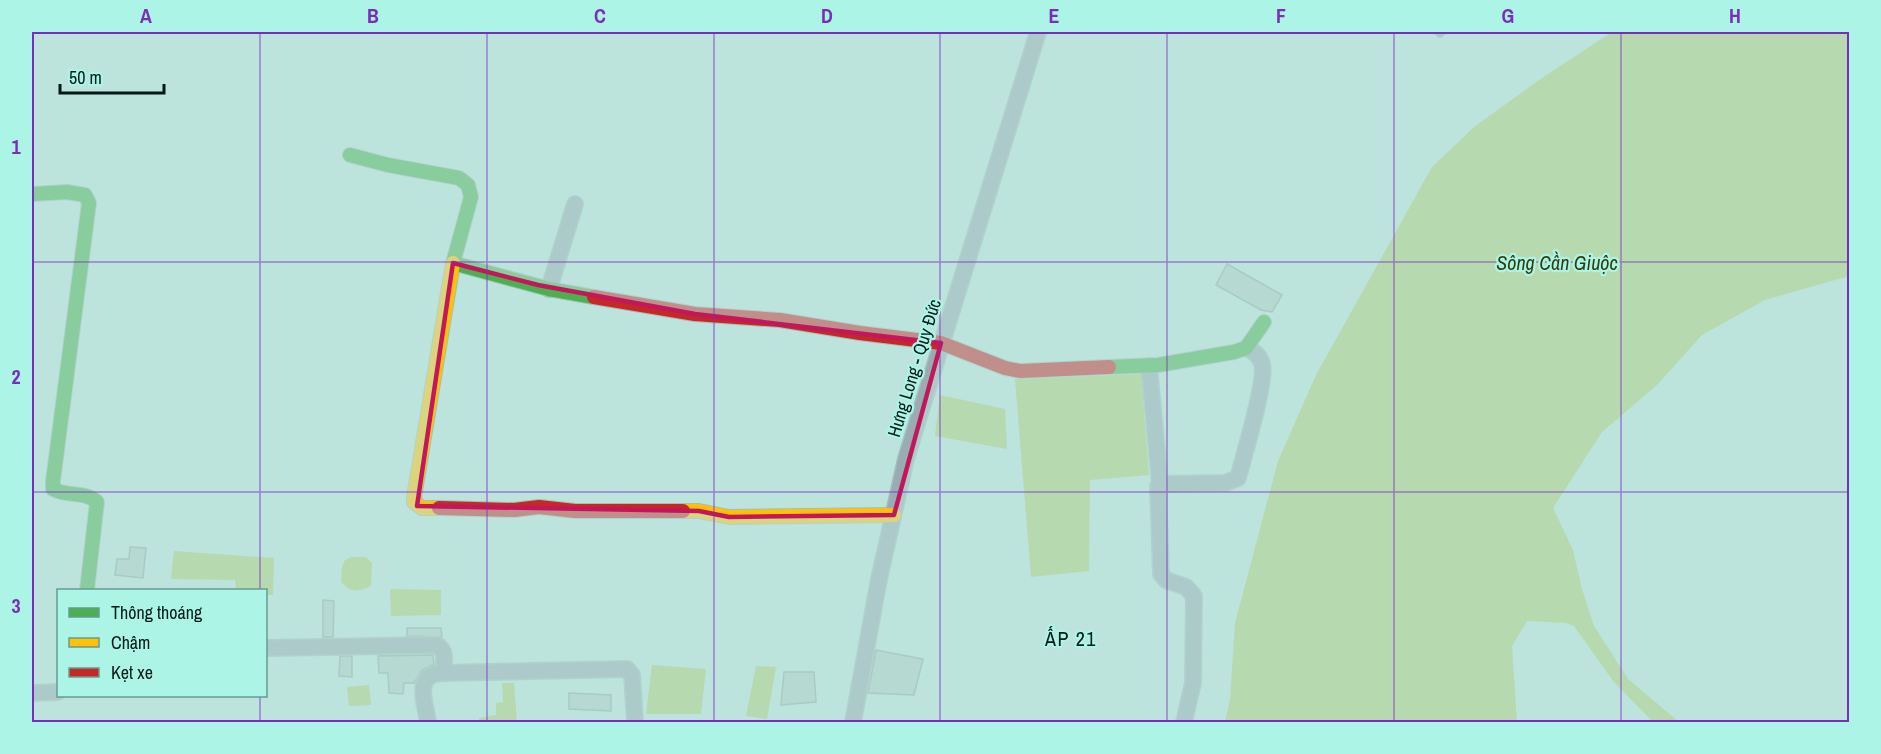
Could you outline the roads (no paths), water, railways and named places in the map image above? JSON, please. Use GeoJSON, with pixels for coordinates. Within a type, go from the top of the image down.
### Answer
{"type":"FeatureCollection","features":[{"type":"Feature","properties":{"kind":"street","name":"Hưng Long - Quy Đức"},"geometry":{"type":"LineString","coordinates":[[853,723],[879,579],[906,459],[1038,32]]}},
{"type":"Feature","properties":{"kind":"street"},"geometry":{"type":"LineString","coordinates":[[350,155],[388,165],[459,178],[468,183],[471,188],[471,197],[453,263],[414,497],[417,506],[514,510],[539,507],[575,511],[699,511],[729,517],[894,514]]}},
{"type":"Feature","properties":{"kind":"street"},"geometry":{"type":"LineString","coordinates":[[32,194],[74,192],[84,194],[89,200],[90,208],[52,481],[53,489],[60,494],[91,496],[97,502],[87,589]]}},
{"type":"Feature","properties":{"kind":"street"},"geometry":{"type":"LineString","coordinates":[[549,289],[575,204]]}},
{"type":"Feature","properties":{"kind":"street"},"geometry":{"type":"LineString","coordinates":[[453,263],[549,289],[694,314],[780,320],[941,343],[1005,368],[1020,371],[1149,366],[1234,352],[1246,348],[1264,322]]}},
{"type":"Feature","properties":{"kind":"street"},"geometry":{"type":"LineString","coordinates":[[1160,484],[1225,483],[1238,478],[1260,392],[1263,365],[1253,351],[1246,348]]}},
{"type":"Feature","properties":{"kind":"street"},"geometry":{"type":"LineString","coordinates":[[1149,366],[1160,484],[1158,486],[1161,574],[1166,580],[1186,587],[1194,596],[1193,683],[1184,723]]}},
{"type":"Feature","properties":{"kind":"street"},"geometry":{"type":"LineString","coordinates":[[267,648],[437,645],[445,656],[443,673]]}},
{"type":"Feature","properties":{"kind":"street"},"geometry":{"type":"LineString","coordinates":[[428,723],[422,690],[426,678],[430,675],[627,669],[632,675],[635,723]]}},
{"type":"Feature","properties":{"kind":"street"},"geometry":{"type":"LineString","coordinates":[[32,693],[57,692]]}},
{"type":"Feature","properties":{"kind":"water","name":"Sông Cần Giuộc"},"geometry":{"type":"Polygon","coordinates":[[[1612,32],[1849,32],[1849,276],[1765,300],[1702,335],[1657,385],[1602,432],[1553,508],[1573,550],[1594,626],[1628,679],[1679,722],[1653,722],[1613,681],[1574,626],[1566,623],[1527,621],[1512,646],[1517,722],[1225,722],[1230,700],[1235,623],[1278,461],[1316,375],[1432,167],[1474,127],[1542,78],[1612,32]]]}},
{"type":"Feature","properties":{"kind":"water"},"geometry":{"type":"Polygon","coordinates":[[[1141,374],[1149,475],[1090,480],[1089,571],[1031,577],[1015,379],[1141,374]]]}},
{"type":"Feature","properties":{"kind":"water"},"geometry":{"type":"Polygon","coordinates":[[[940,395],[1005,409],[1007,449],[935,436],[940,395]]]}},
{"type":"Feature","properties":{"kind":"water"},"geometry":{"type":"Polygon","coordinates":[[[174,551],[274,558],[273,595],[267,595],[267,589],[236,589],[235,580],[171,579],[174,551]]]}},
{"type":"Feature","properties":{"kind":"water"},"geometry":{"type":"Polygon","coordinates":[[[352,557],[366,557],[372,563],[371,586],[355,590],[341,582],[342,566],[345,560],[352,557]]]}},
{"type":"Feature","properties":{"kind":"water"},"geometry":{"type":"Polygon","coordinates":[[[390,589],[441,590],[441,615],[391,616],[390,589]]]}},
{"type":"Feature","properties":{"kind":"water"},"geometry":{"type":"Polygon","coordinates":[[[652,665],[706,669],[701,714],[646,714],[652,665]]]}},
{"type":"Feature","properties":{"kind":"water"},"geometry":{"type":"Polygon","coordinates":[[[756,666],[776,667],[767,719],[746,716],[756,666]]]}},
{"type":"Feature","properties":{"kind":"water"},"geometry":{"type":"Polygon","coordinates":[[[502,683],[514,683],[517,722],[479,722],[479,718],[496,715],[496,703],[503,702],[502,683]]]}},
{"type":"Feature","properties":{"kind":"water"},"geometry":{"type":"Polygon","coordinates":[[[369,685],[371,705],[349,706],[347,687],[369,685]]]}},
{"type":"Feature","properties":{"kind":"district","name":"ẤP 21"},"geometry":{"type":"Point","coordinates":[1071,638]}}]}
